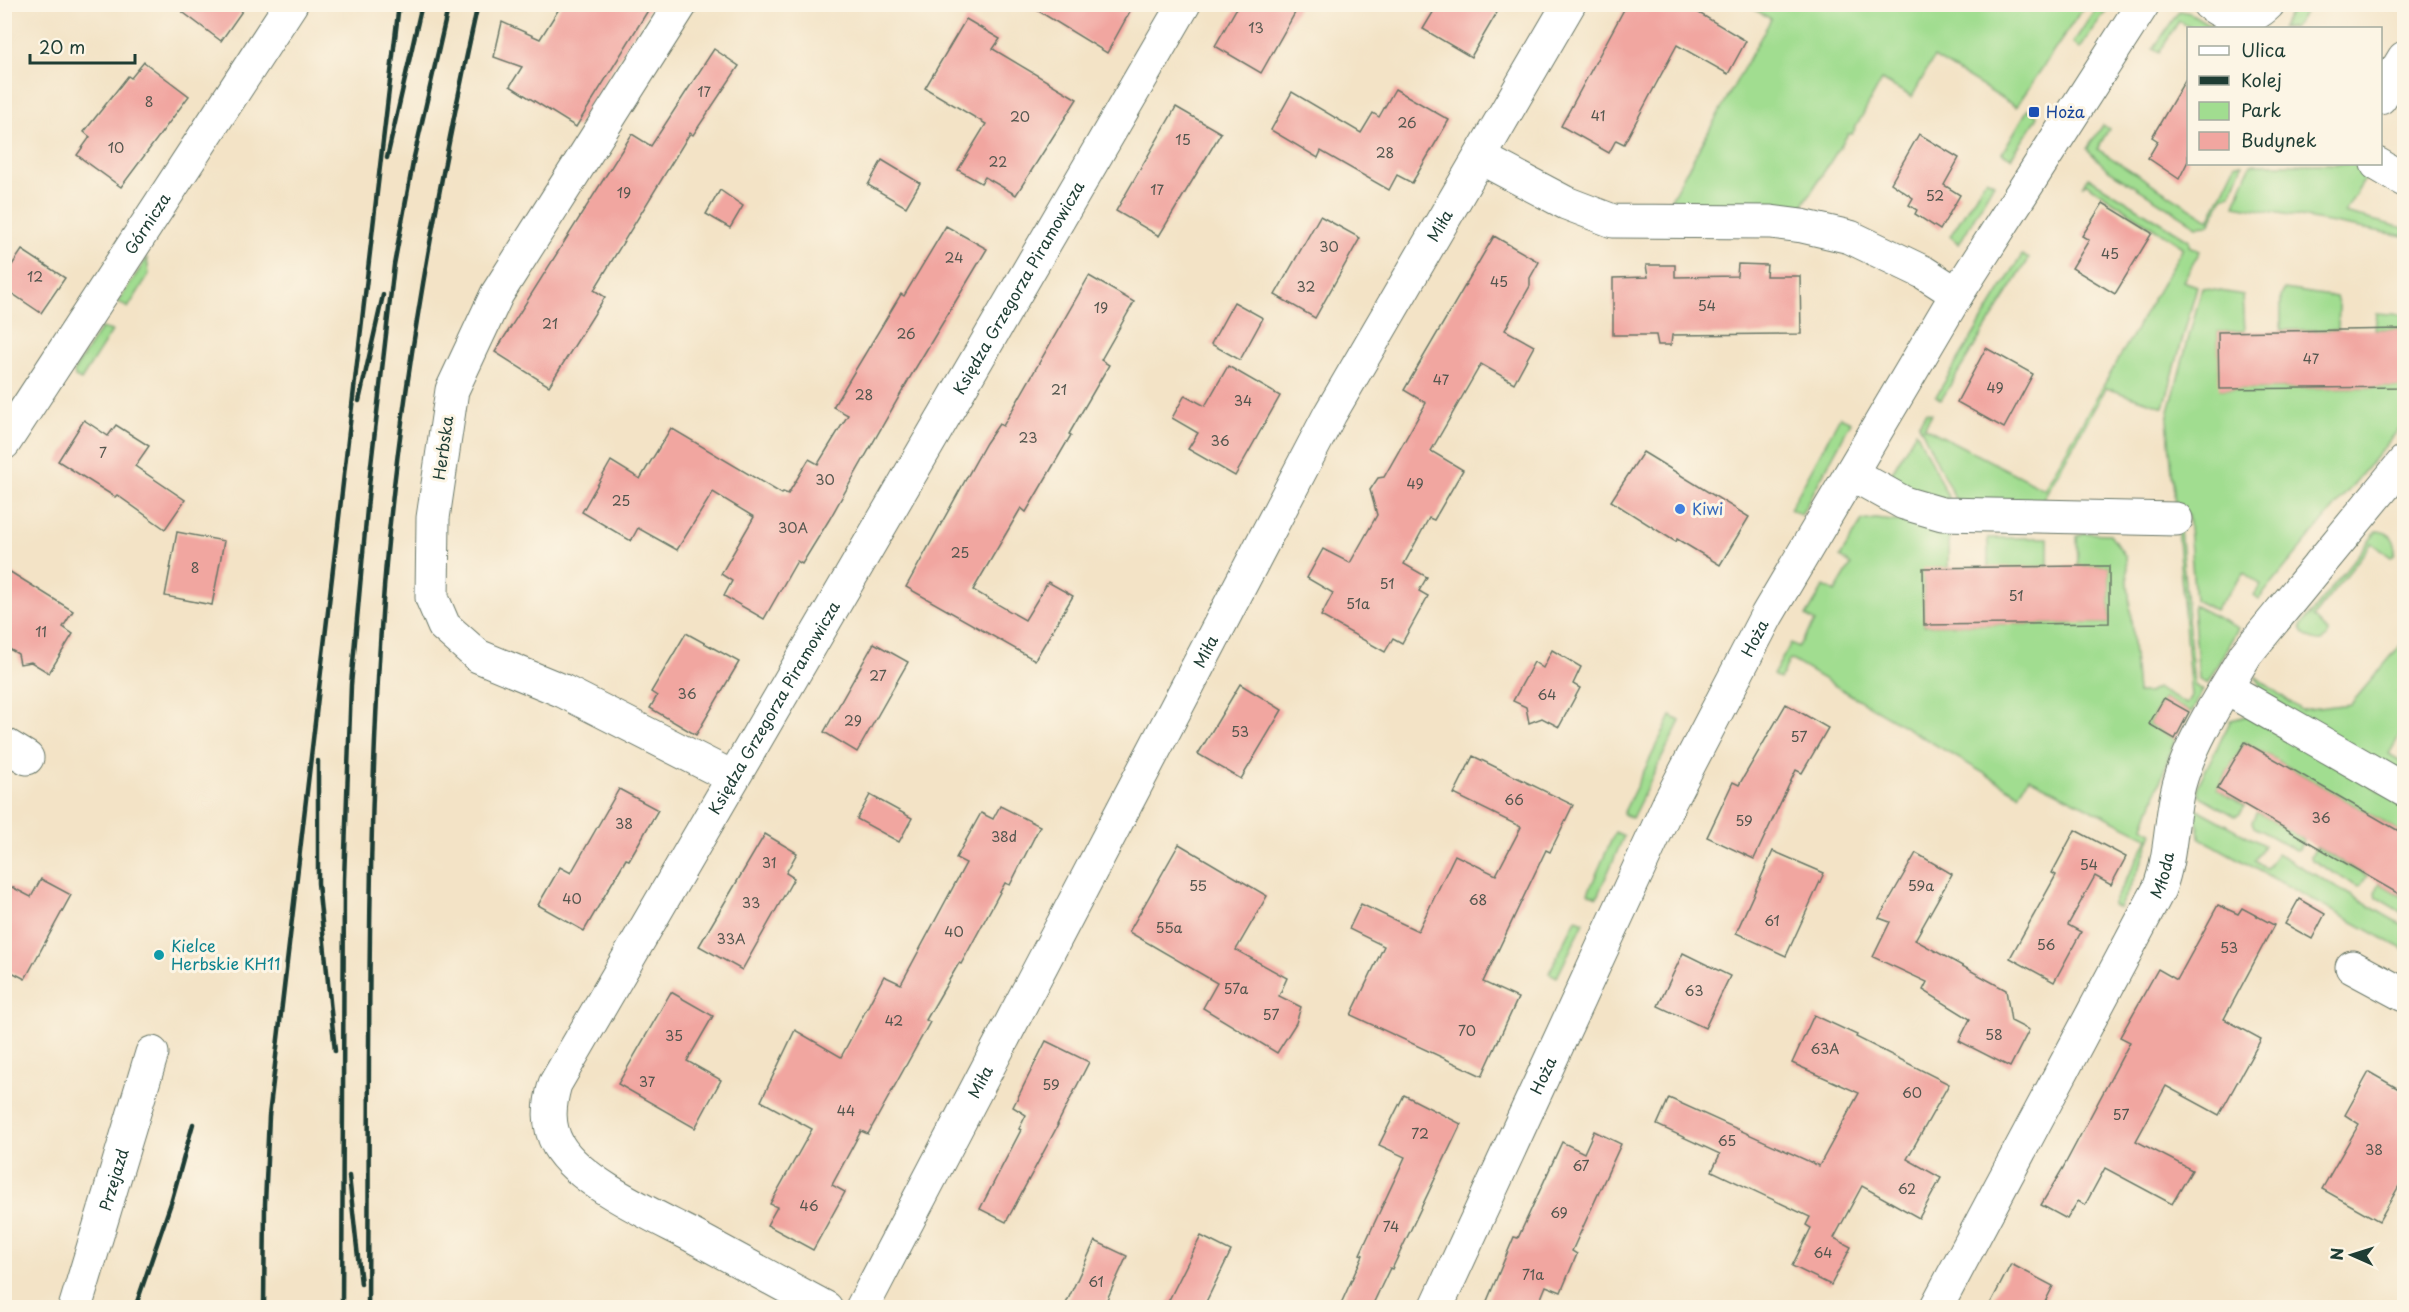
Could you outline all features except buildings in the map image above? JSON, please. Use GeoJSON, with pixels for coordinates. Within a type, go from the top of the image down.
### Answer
{"type":"FeatureCollection","features":[{"type":"Feature","properties":{"kind":"street","name":"Górnicza"},"geometry":{"type":"LineString","coordinates":[[4,443],[291,4]]}},
{"type":"Feature","properties":{"kind":"street","name":"Herbska"},"geometry":{"type":"LineString","coordinates":[[681,4],[497,294],[452,390],[433,518],[432,598],[444,626],[478,656],[563,691],[732,777]]}},
{"type":"Feature","properties":{"kind":"street","name":"Księdza Grzegorza Piramowicza"},"geometry":{"type":"LineString","coordinates":[[826,1308],[620,1197],[575,1166],[559,1147],[549,1118],[555,1084],[1184,4]]}},
{"type":"Feature","properties":{"kind":"street","name":"Miła"},"geometry":{"type":"LineString","coordinates":[[862,1308],[1330,414],[1569,4]]}},
{"type":"Feature","properties":{"kind":"street","name":"Hoża"},"geometry":{"type":"LineString","coordinates":[[1436,1308],[1670,801],[1767,615],[1957,294],[2143,4]]}},
{"type":"Feature","properties":{"kind":"street"},"geometry":{"type":"LineString","coordinates":[[2209,4],[2229,16],[2243,18],[2257,13],[2268,4]]}},
{"type":"Feature","properties":{"kind":"street"},"geometry":{"type":"LineString","coordinates":[[2382,95],[2404,58]]}},
{"type":"Feature","properties":{"kind":"street"},"geometry":{"type":"LineString","coordinates":[[1481,158],[1566,203],[1613,221],[1771,222],[1802,226],[1850,237],[1923,272],[1957,294]]}},
{"type":"Feature","properties":{"kind":"street"},"geometry":{"type":"LineString","coordinates":[[2379,165],[2404,180]]}},
{"type":"Feature","properties":{"kind":"street","name":"Młoda"},"geometry":{"type":"LineString","coordinates":[[1936,1308],[2159,889],[2167,868],[2176,798],[2183,771],[2226,688],[2246,654],[2404,462]]}},
{"type":"Feature","properties":{"kind":"street"},"geometry":{"type":"LineString","coordinates":[[1852,474],[1904,503],[1942,514],[2176,519]]}},
{"type":"Feature","properties":{"kind":"street"},"geometry":{"type":"LineString","coordinates":[[2226,688],[2404,790]]}},
{"type":"Feature","properties":{"kind":"street"},"geometry":{"type":"LineString","coordinates":[[2352,967],[2404,995]]}},
{"type":"Feature","properties":{"kind":"street","name":"Przejazd"},"geometry":{"type":"LineString","coordinates":[[75,1308],[152,1053]]}},
{"type":"Feature","properties":{"kind":"green space"},"geometry":{"type":"Polygon","coordinates":[[[2099,4],[2110,5],[2080,49],[2073,43],[2099,4]]]}},
{"type":"Feature","properties":{"kind":"green space"},"geometry":{"type":"Polygon","coordinates":[[[2297,4],[2310,5],[2295,27],[2282,27],[2297,4]]]}},
{"type":"Feature","properties":{"kind":"green space"},"geometry":{"type":"Polygon","coordinates":[[[1747,5],[2085,5],[2016,107],[1934,57],[1912,97],[1882,80],[1852,134],[1848,134],[1801,208],[1666,208],[1771,19],[1747,5]]]}},
{"type":"Feature","properties":{"kind":"green space"},"geometry":{"type":"Polygon","coordinates":[[[2179,11],[2190,13],[2213,27],[2189,27],[2179,21],[2159,53],[2153,49],[2179,11]]]}},
{"type":"Feature","properties":{"kind":"green space"},"geometry":{"type":"Polygon","coordinates":[[[2028,109],[2038,117],[2011,158],[2002,153],[2028,109]]]}},
{"type":"Feature","properties":{"kind":"green space"},"geometry":{"type":"Polygon","coordinates":[[[2103,125],[2109,129],[2097,149],[2209,220],[2236,165],[2243,165],[2231,194],[2223,197],[2209,225],[2197,226],[2107,169],[2087,149],[2103,125]]]}},
{"type":"Feature","properties":{"kind":"green space"},"geometry":{"type":"Polygon","coordinates":[[[2251,165],[2360,165],[2370,171],[2344,213],[2404,228],[2404,236],[2235,205],[2251,165]]]}},
{"type":"Feature","properties":{"kind":"green space"},"geometry":{"type":"Polygon","coordinates":[[[2088,177],[2189,240],[2189,246],[2200,251],[2183,281],[2197,286],[2164,407],[2106,388],[2039,506],[1957,503],[1919,424],[1926,412],[1932,414],[1924,427],[2044,489],[2183,247],[2087,184],[2083,185],[2088,177]]]}},
{"type":"Feature","properties":{"kind":"green space"},"geometry":{"type":"Polygon","coordinates":[[[1986,179],[1994,183],[1959,244],[1950,236],[1986,179]]]}},
{"type":"Feature","properties":{"kind":"green space"},"geometry":{"type":"Polygon","coordinates":[[[2022,255],[2029,259],[1941,400],[1936,396],[2022,255]]]}},
{"type":"Feature","properties":{"kind":"green space"},"geometry":{"type":"Polygon","coordinates":[[[147,258],[149,274],[128,308],[118,302],[147,258]]]}},
{"type":"Feature","properties":{"kind":"green space"},"geometry":{"type":"Polygon","coordinates":[[[2202,288],[2243,295],[2245,331],[2218,332],[2220,389],[2404,387],[2404,423],[2259,599],[2254,595],[2261,585],[2244,573],[2215,610],[2195,600],[2188,515],[2176,514],[2167,419],[2202,288]]]}},
{"type":"Feature","properties":{"kind":"green space"},"geometry":{"type":"Polygon","coordinates":[[[2284,289],[2336,297],[2339,306],[2338,330],[2281,330],[2281,297],[2284,289]]]}},
{"type":"Feature","properties":{"kind":"green space"},"geometry":{"type":"Polygon","coordinates":[[[2377,313],[2404,315],[2404,329],[2375,329],[2377,313]]]}},
{"type":"Feature","properties":{"kind":"green space"},"geometry":{"type":"Polygon","coordinates":[[[101,328],[112,331],[81,380],[75,377],[74,371],[101,328]]]}},
{"type":"Feature","properties":{"kind":"green space"},"geometry":{"type":"Polygon","coordinates":[[[1840,417],[1851,422],[1801,515],[1790,509],[1840,417]]]}},
{"type":"Feature","properties":{"kind":"green space"},"geometry":{"type":"Polygon","coordinates":[[[1916,431],[1950,501],[1911,489],[1891,474],[1916,431]]]}},
{"type":"Feature","properties":{"kind":"green space"},"geometry":{"type":"Polygon","coordinates":[[[1875,519],[1903,522],[1950,536],[1948,568],[1923,569],[1924,625],[2109,623],[2109,566],[2078,566],[2077,536],[2084,533],[2110,534],[2126,557],[2137,693],[2148,693],[2156,688],[2186,704],[2191,696],[2177,528],[2180,528],[2194,685],[2203,690],[2191,713],[2164,698],[2149,724],[2175,739],[2144,827],[2153,833],[2140,867],[2119,908],[2112,905],[2149,838],[2029,778],[2019,794],[1790,659],[1780,679],[1773,675],[1791,643],[1798,647],[1815,622],[1806,616],[1824,586],[1835,592],[1851,565],[1840,557],[1862,521],[1875,519]]]}},
{"type":"Feature","properties":{"kind":"green space"},"geometry":{"type":"Polygon","coordinates":[[[2377,531],[2390,535],[2395,545],[2394,555],[2391,557],[2372,543],[2313,617],[2328,632],[2327,637],[2321,641],[2308,637],[2303,633],[2301,626],[2377,531]]]}},
{"type":"Feature","properties":{"kind":"green space"},"geometry":{"type":"Polygon","coordinates":[[[1988,538],[2048,538],[2048,567],[1988,568],[1988,538]]]}},
{"type":"Feature","properties":{"kind":"green space"},"geometry":{"type":"Polygon","coordinates":[[[2193,605],[2238,628],[2207,684],[2199,679],[2193,605]]]}},
{"type":"Feature","properties":{"kind":"green space"},"geometry":{"type":"Polygon","coordinates":[[[2404,641],[2404,728],[2389,754],[2404,763],[2404,779],[2263,694],[2256,677],[2301,710],[2351,704],[2404,641]]]}},
{"type":"Feature","properties":{"kind":"green space"},"geometry":{"type":"Polygon","coordinates":[[[1671,716],[1680,721],[1632,818],[1623,814],[1671,716]]]}},
{"type":"Feature","properties":{"kind":"green space"},"geometry":{"type":"Polygon","coordinates":[[[2247,716],[2404,804],[2404,834],[2245,742],[2217,789],[2245,806],[2240,814],[2235,816],[2200,796],[2199,783],[2231,720],[2247,716]]]}},
{"type":"Feature","properties":{"kind":"green space"},"geometry":{"type":"Polygon","coordinates":[[[2194,807],[2264,845],[2255,861],[2266,869],[2277,853],[2404,926],[2404,950],[2200,838],[2194,807]]]}},
{"type":"Feature","properties":{"kind":"green space"},"geometry":{"type":"Polygon","coordinates":[[[2257,812],[2304,839],[2299,849],[2295,850],[2254,827],[2252,822],[2257,812]]]}},
{"type":"Feature","properties":{"kind":"green space"},"geometry":{"type":"Polygon","coordinates":[[[1615,832],[1624,836],[1597,897],[1588,893],[1615,832]]]}},
{"type":"Feature","properties":{"kind":"green space"},"geometry":{"type":"Polygon","coordinates":[[[2316,847],[2367,876],[2361,885],[2358,887],[2312,860],[2311,857],[2316,847]]]}},
{"type":"Feature","properties":{"kind":"green space"},"geometry":{"type":"Polygon","coordinates":[[[2380,883],[2404,898],[2404,914],[2376,897],[2375,892],[2380,883]]]}},
{"type":"Feature","properties":{"kind":"green space"},"geometry":{"type":"Polygon","coordinates":[[[1576,919],[1584,922],[1557,977],[1549,973],[1576,919]]]}},
{"type":"Feature","properties":{"kind":"railway"},"geometry":{"type":"LineString","coordinates":[[264,1308],[269,1116],[399,4]]}},
{"type":"Feature","properties":{"kind":"railway"},"geometry":{"type":"LineString","coordinates":[[387,158],[422,4]]}},
{"type":"Feature","properties":{"kind":"railway"},"geometry":{"type":"LineString","coordinates":[[342,1308],[344,880],[351,685],[371,465],[394,265],[414,157],[449,4]]}},
{"type":"Feature","properties":{"kind":"railway"},"geometry":{"type":"LineString","coordinates":[[368,1308],[372,842],[379,656],[386,563],[402,422],[423,282],[478,4]]}},
{"type":"Feature","properties":{"kind":"railway"},"geometry":{"type":"LineString","coordinates":[[359,401],[383,295]]}},
{"type":"Feature","properties":{"kind":"railway"},"geometry":{"type":"LineString","coordinates":[[318,761],[318,883],[335,1051]]}},
{"type":"Feature","properties":{"kind":"railway"},"geometry":{"type":"LineString","coordinates":[[135,1308],[171,1203],[193,1124]]}},
{"type":"Feature","properties":{"kind":"railway"},"geometry":{"type":"LineString","coordinates":[[349,1176],[361,1284]]}},
{"type":"Feature","properties":{"kind":"place","name":"Hoża"},"geometry":{"type":"Point","coordinates":[2034,112]}},
{"type":"Feature","properties":{"kind":"place","name":"Kiwi"},"geometry":{"type":"Point","coordinates":[1680,509]}},
{"type":"Feature","properties":{"kind":"place","name":"Kielce Herbskie KH11"},"geometry":{"type":"Point","coordinates":[159,955]}}]}
